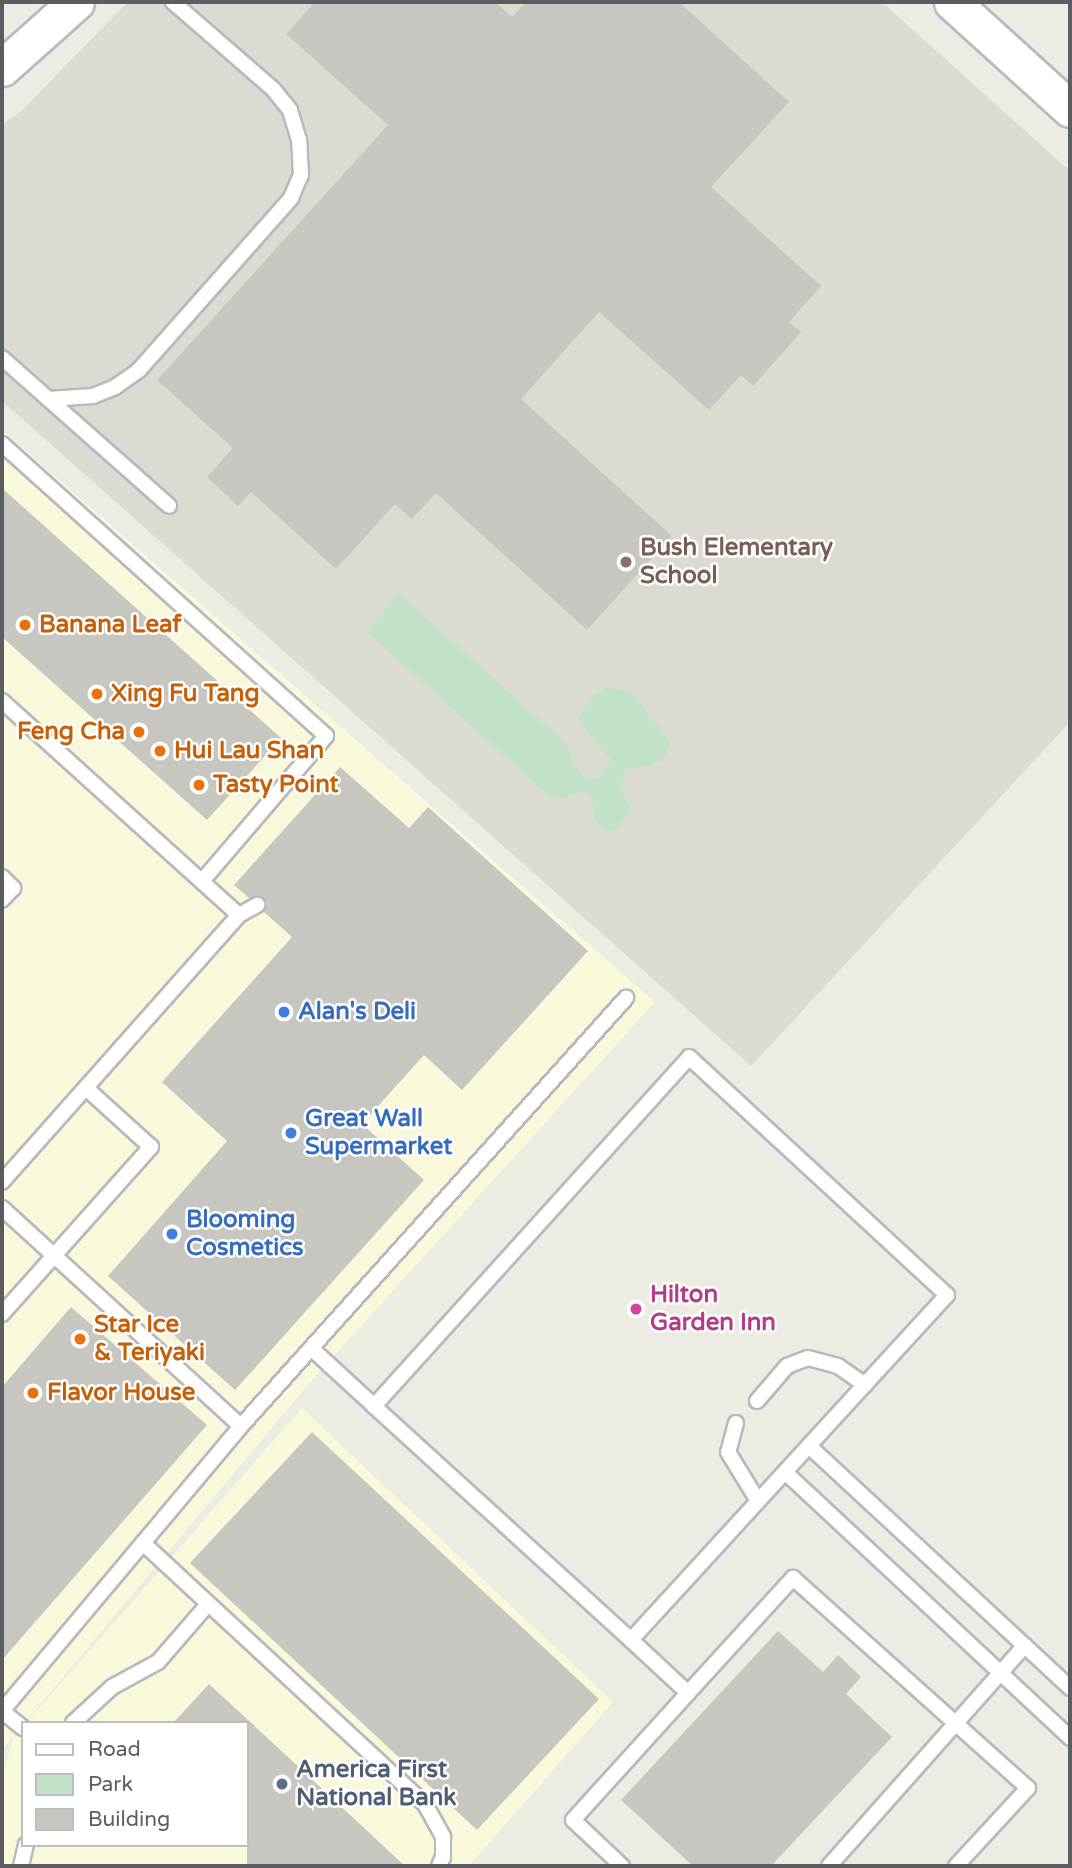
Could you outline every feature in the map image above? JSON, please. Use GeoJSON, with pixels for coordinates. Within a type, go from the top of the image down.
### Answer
{"type":"FeatureCollection","features":[{"type":"Feature","properties":{"kind":"street"},"geometry":{"type":"LineString","coordinates":[[2,68],[76,2]]}},
{"type":"Feature","properties":{"kind":"street"},"geometry":{"type":"LineString","coordinates":[[952,2],[1070,109]]}},
{"type":"Feature","properties":{"kind":"lane"},"geometry":{"type":"LineString","coordinates":[[48,399],[93,396],[115,387],[139,370],[291,198],[300,176],[299,141],[290,110],[273,89],[173,2]]}},
{"type":"Feature","properties":{"kind":"lane"},"geometry":{"type":"LineString","coordinates":[[2,358],[169,506]]}},
{"type":"Feature","properties":{"kind":"lane"},"geometry":{"type":"LineString","coordinates":[[2,444],[327,736],[202,881]]}},
{"type":"Feature","properties":{"kind":"lane"},"geometry":{"type":"LineString","coordinates":[[2,701],[239,915]]}},
{"type":"Feature","properties":{"kind":"lane"},"geometry":{"type":"LineString","coordinates":[[2,877],[13,888],[2,901]]}},
{"type":"Feature","properties":{"kind":"lane"},"geometry":{"type":"LineString","coordinates":[[2,1182],[239,915],[257,905]]}},
{"type":"Feature","properties":{"kind":"lane"},"geometry":{"type":"LineString","coordinates":[[21,1726],[2,1711],[241,1426],[626,998]]}},
{"type":"Feature","properties":{"kind":"lane"},"geometry":{"type":"LineString","coordinates":[[374,1406],[689,1057],[947,1295],[631,1640]]}},
{"type":"Feature","properties":{"kind":"lane"},"geometry":{"type":"LineString","coordinates":[[2,1314],[151,1147],[86,1088]]}},
{"type":"Feature","properties":{"kind":"lane"},"geometry":{"type":"LineString","coordinates":[[2,1208],[241,1426]]}},
{"type":"Feature","properties":{"kind":"lane"},"geometry":{"type":"LineString","coordinates":[[311,1348],[688,1693]]}},
{"type":"Feature","properties":{"kind":"lane"},"geometry":{"type":"LineString","coordinates":[[757,1401],[787,1366],[808,1357],[838,1366],[865,1385]]}},
{"type":"Feature","properties":{"kind":"lane"},"geometry":{"type":"LineString","coordinates":[[736,1423],[727,1452],[758,1501]]}},
{"type":"Feature","properties":{"kind":"lane"},"geometry":{"type":"LineString","coordinates":[[809,1446],[1070,1688]]}},
{"type":"Feature","properties":{"kind":"lane"},"geometry":{"type":"LineString","coordinates":[[785,1472],[998,1674],[1070,1738]]}},
{"type":"Feature","properties":{"kind":"lane"},"geometry":{"type":"LineString","coordinates":[[143,1543],[425,1804],[443,1837],[443,1857],[439,1866]]}},
{"type":"Feature","properties":{"kind":"lane"},"geometry":{"type":"LineString","coordinates":[[622,1866],[573,1820],[793,1578],[1028,1788],[956,1866]]}},
{"type":"Feature","properties":{"kind":"lane"},"geometry":{"type":"LineString","coordinates":[[76,1721],[112,1687],[158,1662],[208,1604]]}},
{"type":"Feature","properties":{"kind":"lane"},"geometry":{"type":"LineString","coordinates":[[829,1866],[1025,1644]]}},
{"type":"Feature","properties":{"kind":"lane"},"geometry":{"type":"LineString","coordinates":[[21,1866],[26,1847]]}},
{"type":"Feature","properties":{"kind":"shaded area","name":"Bush Elementary School"},"geometry":{"type":"Polygon","coordinates":[[[128,2],[882,2],[1070,171],[1070,722],[751,1066],[2,401],[2,125],[21,111],[128,2]]]}},
{"type":"Feature","properties":{"kind":"shaded area"},"geometry":{"type":"Polygon","coordinates":[[[2,430],[655,1002],[312,1380],[26,1721],[21,1721],[21,1727],[2,1750],[2,430]]]}},
{"type":"Feature","properties":{"kind":"shaded area"},"geometry":{"type":"Polygon","coordinates":[[[302,1408],[613,1702],[469,1866],[2,1866],[2,1778],[13,1738],[21,1729],[21,1847],[248,1847],[248,1721],[28,1721],[302,1408]]]}},
{"type":"Feature","properties":{"kind":"green space"},"geometry":{"type":"Polygon","coordinates":[[[398,593],[570,747],[570,759],[582,776],[597,779],[612,761],[578,720],[591,697],[608,687],[633,694],[670,743],[664,759],[647,767],[626,769],[621,785],[632,812],[622,823],[613,831],[605,831],[594,819],[593,797],[586,791],[562,798],[549,796],[367,632],[398,593]]]}},
{"type":"Feature","properties":{"kind":"building"},"geometry":{"type":"Polygon","coordinates":[[[315,2],[495,2],[512,17],[526,2],[679,2],[789,102],[711,187],[821,286],[789,322],[801,332],[753,386],[741,375],[709,410],[599,312],[521,399],[672,536],[587,630],[436,493],[412,519],[395,504],[336,569],[251,492],[238,506],[207,477],[233,448],[157,380],[388,125],[286,34],[315,2]]]}},
{"type":"Feature","properties":{"kind":"building"},"geometry":{"type":"Polygon","coordinates":[[[2,488],[281,738],[207,820],[2,637],[2,488]]]}},
{"type":"Feature","properties":{"kind":"building"},"geometry":{"type":"Polygon","coordinates":[[[340,767],[409,828],[428,807],[588,951],[462,1090],[424,1055],[362,1124],[424,1180],[235,1390],[108,1276],[227,1141],[162,1082],[292,937],[264,912],[267,904],[262,897],[249,898],[234,885],[340,767]]]}},
{"type":"Feature","properties":{"kind":"building"},"geometry":{"type":"Polygon","coordinates":[[[71,1307],[207,1425],[2,1660],[2,1387],[71,1307]]]}},
{"type":"Feature","properties":{"kind":"building"},"geometry":{"type":"Polygon","coordinates":[[[312,1432],[599,1699],[477,1830],[190,1563],[312,1432]]]}},
{"type":"Feature","properties":{"kind":"building"},"geometry":{"type":"Polygon","coordinates":[[[778,1631],[823,1672],[838,1655],[861,1677],[846,1694],[892,1737],[771,1866],[693,1866],[621,1800],[778,1631]]]}},
{"type":"Feature","properties":{"kind":"building","name":"America First National Bank"},"geometry":{"type":"Polygon","coordinates":[[[209,1684],[405,1866],[247,1866],[248,1721],[175,1721],[209,1684]]]}},
{"type":"Feature","properties":{"kind":"place","name":"Bush Elementary School"},"geometry":{"type":"Point","coordinates":[626,562]}},
{"type":"Feature","properties":{"kind":"place","name":"Banana Leaf"},"geometry":{"type":"Point","coordinates":[25,625]}},
{"type":"Feature","properties":{"kind":"place","name":"Xing Fu Tang"},"geometry":{"type":"Point","coordinates":[97,694]}},
{"type":"Feature","properties":{"kind":"place","name":"Feng Cha"},"geometry":{"type":"Point","coordinates":[139,732]}},
{"type":"Feature","properties":{"kind":"place","name":"Hui Lau Shan"},"geometry":{"type":"Point","coordinates":[160,751]}},
{"type":"Feature","properties":{"kind":"place","name":"Tasty Point"},"geometry":{"type":"Point","coordinates":[199,785]}},
{"type":"Feature","properties":{"kind":"place","name":"Alan's Deli"},"geometry":{"type":"Point","coordinates":[284,1012]}},
{"type":"Feature","properties":{"kind":"place","name":"Great Wall Supermarket"},"geometry":{"type":"Point","coordinates":[291,1133]}},
{"type":"Feature","properties":{"kind":"place","name":"Blooming Cosmetics"},"geometry":{"type":"Point","coordinates":[172,1234]}},
{"type":"Feature","properties":{"kind":"place","name":"Hilton Garden Inn"},"geometry":{"type":"Point","coordinates":[636,1309]}},
{"type":"Feature","properties":{"kind":"place","name":"Star Ice & Teriyaki"},"geometry":{"type":"Point","coordinates":[80,1339]}},
{"type":"Feature","properties":{"kind":"place","name":"Flavor House"},"geometry":{"type":"Point","coordinates":[33,1393]}},
{"type":"Feature","properties":{"kind":"place","name":"America First National Bank"},"geometry":{"type":"Point","coordinates":[282,1784]}}]}
